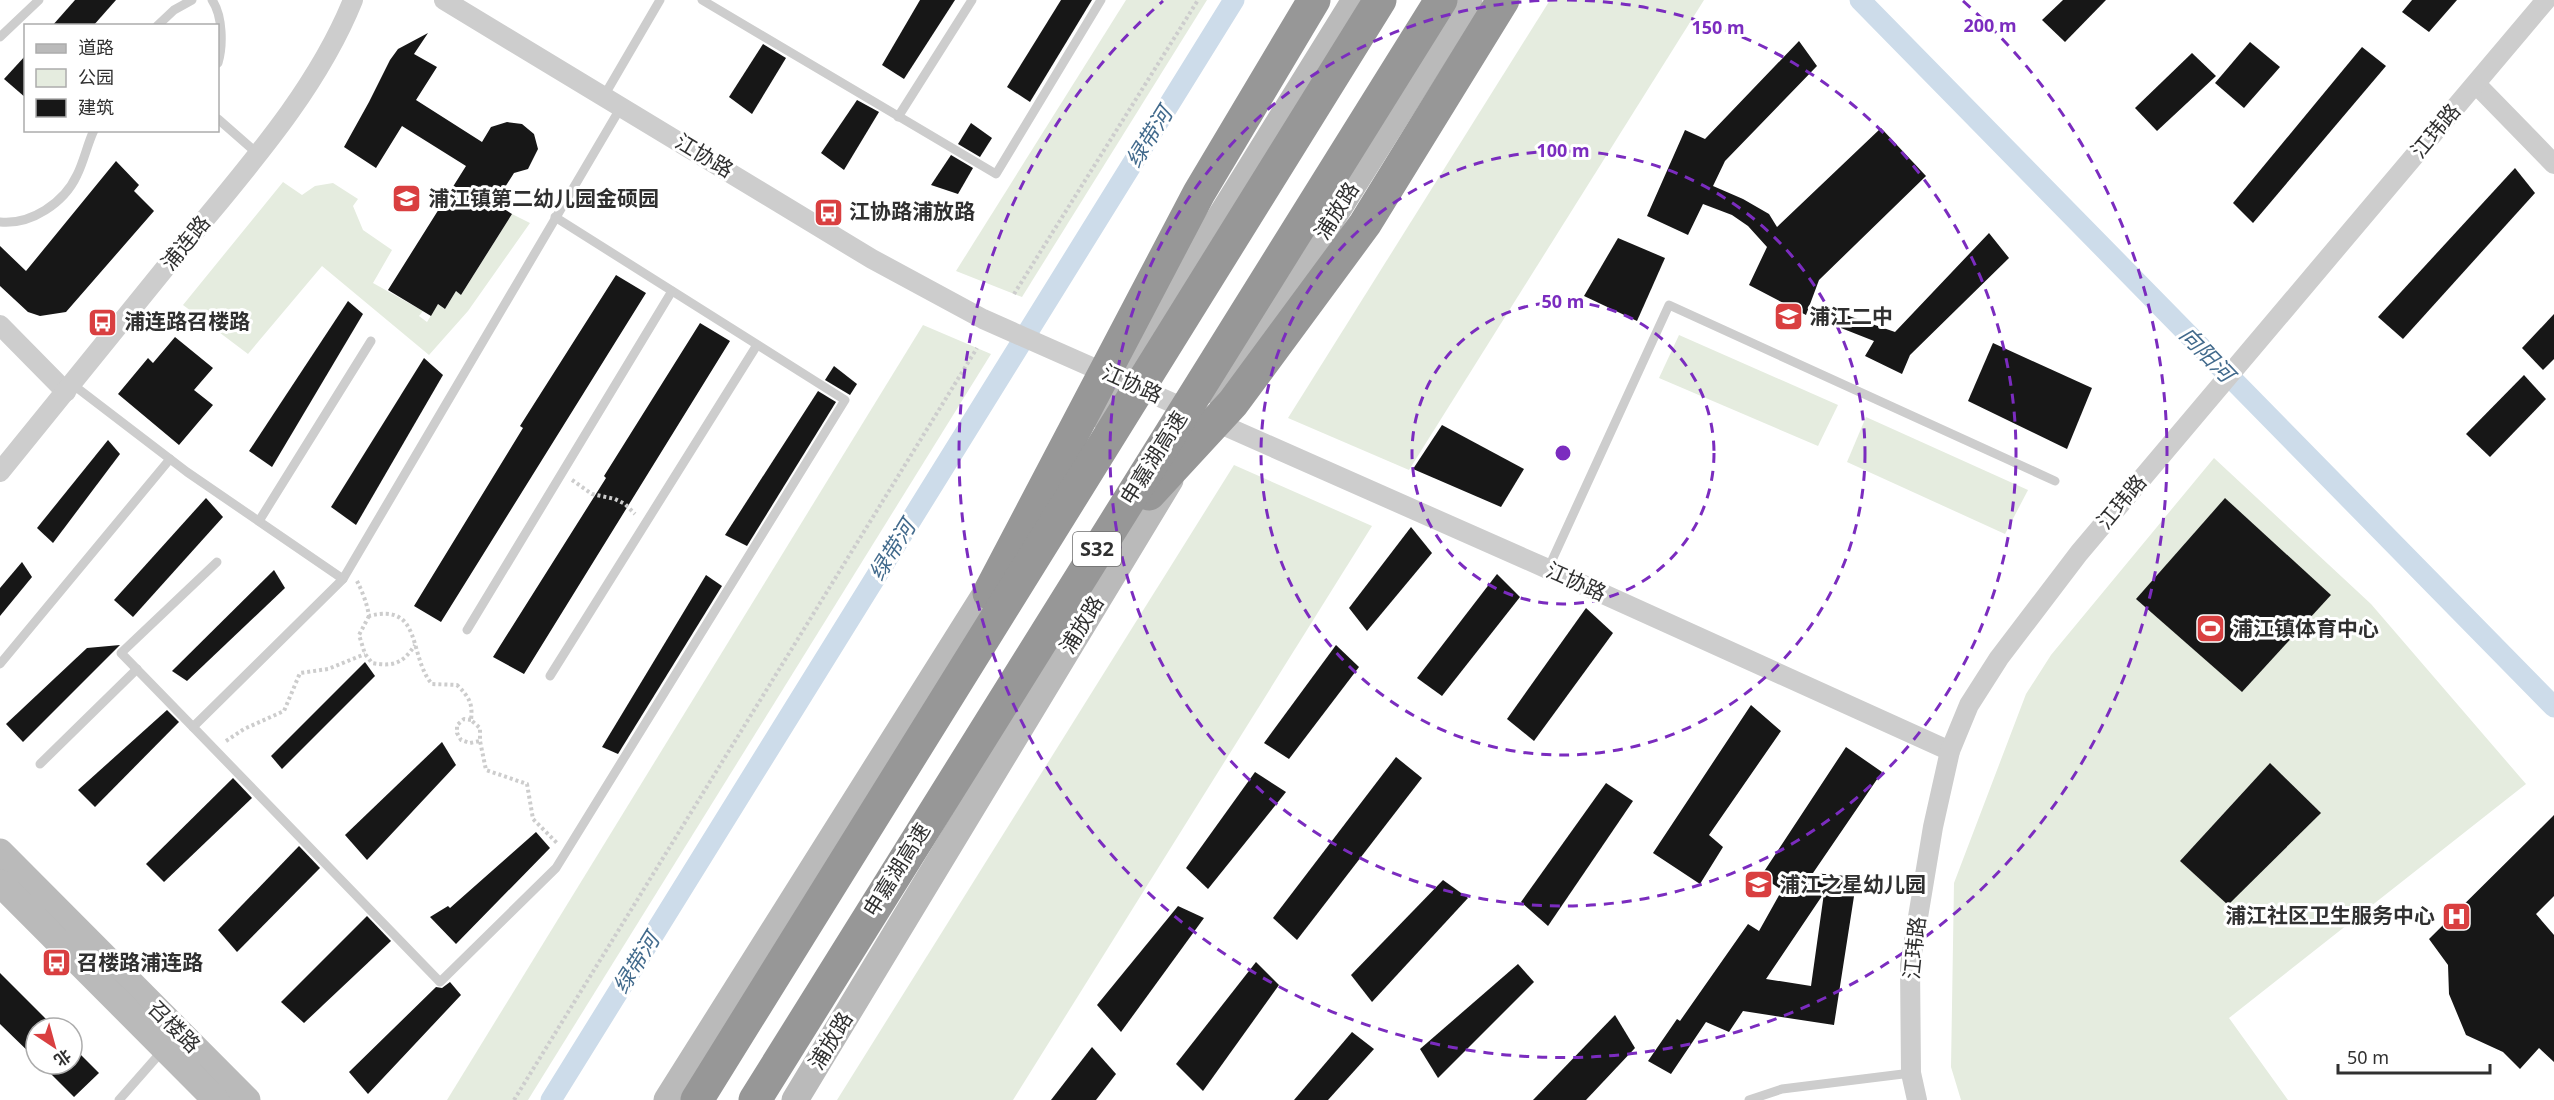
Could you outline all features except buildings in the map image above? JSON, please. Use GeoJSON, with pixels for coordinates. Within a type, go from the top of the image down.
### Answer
{"type":"FeatureCollection","features":[{"type":"Feature","properties":{"kind":"highway"},"geometry":{"type":"LineString","coordinates":[[928,728],[984,602],[1113,353],[1199,194],[1314,0]]}},
{"type":"Feature","properties":{"kind":"highway","name":"S32"},"geometry":{"type":"LineString","coordinates":[[697,1100],[1380,0]]}},
{"type":"Feature","properties":{"kind":"highway","name":"申嘉湖高速"},"geometry":{"type":"LineString","coordinates":[[755,1100],[1441,0]]}},
{"type":"Feature","properties":{"kind":"highway"},"geometry":{"type":"LineString","coordinates":[[1096,550],[1240,394],[1365,224],[1503,0]]}},
{"type":"Feature","properties":{"kind":"main road"},"geometry":{"type":"LineString","coordinates":[[666,1100],[1120,380],[1355,0]]}},
{"type":"Feature","properties":{"kind":"main road","name":"浦放路"},"geometry":{"type":"LineString","coordinates":[[795,1100],[1208,417],[1469,0]]}},
{"type":"Feature","properties":{"kind":"main road","name":"召楼路"},"geometry":{"type":"LineString","coordinates":[[0,852],[247,1100]]}},
{"type":"Feature","properties":{"kind":"main road","name":"召楼路"},"geometry":{"type":"LineString","coordinates":[[0,883],[216,1100]]}},
{"type":"Feature","properties":{"kind":"street","name":"浦连路"},"geometry":{"type":"LineString","coordinates":[[0,472],[258,154],[310,81],[353,0]]}},
{"type":"Feature","properties":{"kind":"street","name":"江协路"},"geometry":{"type":"LineString","coordinates":[[444,0],[872,259],[983,319],[1208,417],[1950,751]]}},
{"type":"Feature","properties":{"kind":"street","name":"江玮路"},"geometry":{"type":"LineString","coordinates":[[1917,1100],[1911,1073],[1910,965],[1933,827],[1950,751],[1969,705],[1999,658],[2079,553],[2546,0]]}},
{"type":"Feature","properties":{"kind":"street"},"geometry":{"type":"LineString","coordinates":[[2476,84],[2554,164]]}},
{"type":"Feature","properties":{"kind":"street"},"geometry":{"type":"LineString","coordinates":[[0,325],[69,388]]}},
{"type":"Feature","properties":{"kind":"lane"},"geometry":{"type":"LineString","coordinates":[[0,37],[39,0]]}},
{"type":"Feature","properties":{"kind":"lane"},"geometry":{"type":"LineString","coordinates":[[159,24],[174,10],[192,0]]}},
{"type":"Feature","properties":{"kind":"lane"},"geometry":{"type":"LineString","coordinates":[[212,0],[220,27],[219,60]]}},
{"type":"Feature","properties":{"kind":"lane"},"geometry":{"type":"LineString","coordinates":[[604,96],[660,0]]}},
{"type":"Feature","properties":{"kind":"lane"},"geometry":{"type":"LineString","coordinates":[[702,0],[996,174],[1101,0]]}},
{"type":"Feature","properties":{"kind":"lane"},"geometry":{"type":"LineString","coordinates":[[898,117],[972,0]]}},
{"type":"Feature","properties":{"kind":"lane"},"geometry":{"type":"LineString","coordinates":[[193,727],[343,579],[621,107]]}},
{"type":"Feature","properties":{"kind":"lane"},"geometry":{"type":"LineString","coordinates":[[219,120],[258,154]]}},
{"type":"Feature","properties":{"kind":"lane"},"geometry":{"type":"LineString","coordinates":[[0,222],[13,224],[38,214],[61,198],[77,175],[93,132]]}},
{"type":"Feature","properties":{"kind":"lane"},"geometry":{"type":"LineString","coordinates":[[218,562],[122,653],[440,982],[556,868],[845,400],[555,217]]}},
{"type":"Feature","properties":{"kind":"lane"},"geometry":{"type":"LineString","coordinates":[[467,630],[672,291]]}},
{"type":"Feature","properties":{"kind":"lane"},"geometry":{"type":"LineString","coordinates":[[1548,569],[1669,305],[2055,481]]}},
{"type":"Feature","properties":{"kind":"lane"},"geometry":{"type":"LineString","coordinates":[[260,522],[371,340]]}},
{"type":"Feature","properties":{"kind":"lane"},"geometry":{"type":"LineString","coordinates":[[550,676],[757,345]]}},
{"type":"Feature","properties":{"kind":"lane"},"geometry":{"type":"LineString","coordinates":[[69,388],[343,579]]}},
{"type":"Feature","properties":{"kind":"lane"},"geometry":{"type":"LineString","coordinates":[[0,664],[170,459]]}},
{"type":"Feature","properties":{"kind":"lane"},"geometry":{"type":"LineString","coordinates":[[40,764],[137,669]]}},
{"type":"Feature","properties":{"kind":"lane"},"geometry":{"type":"LineString","coordinates":[[119,1100],[165,1048]]}},
{"type":"Feature","properties":{"kind":"lane"},"geometry":{"type":"LineString","coordinates":[[1749,1100],[1782,1089],[1911,1073]]}},
{"type":"Feature","properties":{"kind":"path"},"geometry":{"type":"LineString","coordinates":[[1014,294],[1198,0]]}},
{"type":"Feature","properties":{"kind":"path"},"geometry":{"type":"LineString","coordinates":[[514,1100],[977,348]]}},
{"type":"Feature","properties":{"kind":"path"},"geometry":{"type":"LineString","coordinates":[[562,472],[592,494],[615,499],[625,504],[645,523]]}},
{"type":"Feature","properties":{"kind":"path"},"geometry":{"type":"LineString","coordinates":[[348,569],[359,584],[360,592],[366,601],[369,616],[359,635],[365,654],[372,663],[393,664],[406,658],[415,644]]}},
{"type":"Feature","properties":{"kind":"path"},"geometry":{"type":"LineString","coordinates":[[369,616],[393,613],[402,618],[410,629],[424,676],[432,684],[457,685],[469,697],[472,707],[471,720]]}},
{"type":"Feature","properties":{"kind":"path"},"geometry":{"type":"LineString","coordinates":[[212,747],[284,711],[300,673],[328,669],[352,662],[365,654]]}},
{"type":"Feature","properties":{"kind":"path"},"geometry":{"type":"LineString","coordinates":[[480,741],[470,743],[461,740],[457,733],[457,725],[464,719],[471,720],[480,728],[480,741],[486,770],[527,784],[533,819],[566,852]]}},
{"type":"Feature","properties":{"kind":"green space"},"geometry":{"type":"Polygon","coordinates":[[[1126,0],[1207,0],[1022,297],[956,271],[1126,0]]]}},
{"type":"Feature","properties":{"kind":"green space"},"geometry":{"type":"Polygon","coordinates":[[[1550,0],[1704,0],[1409,470],[1288,418],[1550,0]]]}},
{"type":"Feature","properties":{"kind":"green space"},"geometry":{"type":"Polygon","coordinates":[[[283,182],[302,195],[315,186],[333,183],[358,199],[353,206],[363,230],[392,250],[373,283],[423,311],[419,316],[427,322],[438,304],[445,309],[456,291],[461,295],[512,214],[530,223],[468,311],[429,355],[322,266],[248,354],[183,305],[283,182]]]}},
{"type":"Feature","properties":{"kind":"green space"},"geometry":{"type":"Polygon","coordinates":[[[923,325],[991,354],[528,1100],[447,1100],[923,325]]]}},
{"type":"Feature","properties":{"kind":"green space"},"geometry":{"type":"Polygon","coordinates":[[[1679,335],[1838,405],[1818,446],[1659,378],[1679,335]]]}},
{"type":"Feature","properties":{"kind":"green space"},"geometry":{"type":"Polygon","coordinates":[[[1866,417],[2028,490],[2005,534],[1847,462],[1866,417]]]}},
{"type":"Feature","properties":{"kind":"green space"},"geometry":{"type":"Polygon","coordinates":[[[2214,458],[2371,604],[2526,784],[2229,1018],[2288,1100],[1961,1100],[1951,1067],[1954,883],[2026,694],[2051,655],[2214,458]]]}},
{"type":"Feature","properties":{"kind":"green space"},"geometry":{"type":"Polygon","coordinates":[[[1234,465],[1372,526],[1013,1100],[837,1100],[1234,465]]]}},
{"type":"Feature","properties":{"kind":"waterway","name":"绿带河"},"geometry":{"type":"LineString","coordinates":[[551,1100],[1234,0]]}},
{"type":"Feature","properties":{"kind":"waterway","name":"向阳河"},"geometry":{"type":"LineString","coordinates":[[1860,0],[2554,707]]}},
{"type":"Feature","properties":{"kind":"place","name":"浦江镇第二幼儿园金硕园"},"geometry":{"type":"Point","coordinates":[407,199]}},
{"type":"Feature","properties":{"kind":"place","name":"江协路浦放路"},"geometry":{"type":"Point","coordinates":[828,212]}},
{"type":"Feature","properties":{"kind":"place","name":"浦江二中"},"geometry":{"type":"Point","coordinates":[1788,317]}},
{"type":"Feature","properties":{"kind":"place","name":"浦连路召楼路"},"geometry":{"type":"Point","coordinates":[103,322]}},
{"type":"Feature","properties":{"kind":"place","name":"浦江镇体育中心"},"geometry":{"type":"Point","coordinates":[2211,629]}},
{"type":"Feature","properties":{"kind":"place","name":"浦江之星幼儿园"},"geometry":{"type":"Point","coordinates":[1758,885]}},
{"type":"Feature","properties":{"kind":"place","name":"浦江社区卫生服务中心"},"geometry":{"type":"Point","coordinates":[2456,916]}},
{"type":"Feature","properties":{"kind":"place","name":"召楼路浦连路"},"geometry":{"type":"Point","coordinates":[56,963]}}]}
